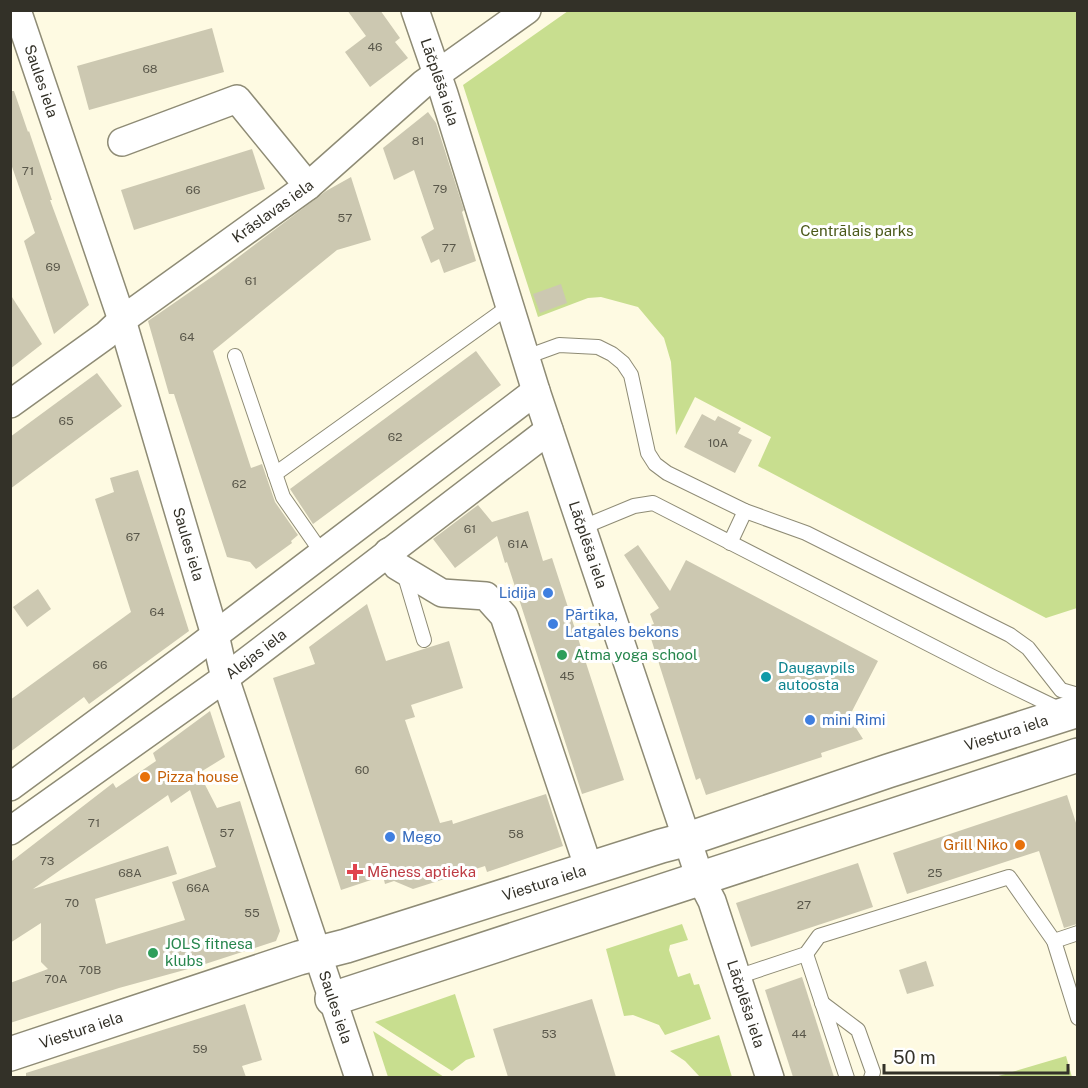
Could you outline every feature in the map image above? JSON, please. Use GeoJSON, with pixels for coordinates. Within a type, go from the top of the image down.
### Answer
{"type":"FeatureCollection","features":[{"type":"Feature","properties":{"kind":"street","name":"Saules iela"},"geometry":{"type":"LineString","coordinates":[[17,10],[122,320],[215,635],[225,678],[359,1077]]}},
{"type":"Feature","properties":{"kind":"street","name":"Lāčplēša iela"},"geometry":{"type":"LineString","coordinates":[[415,10],[511,305],[536,391],[700,878],[712,901],[770,1077]]}},
{"type":"Feature","properties":{"kind":"street","name":"Krāslavas iela"},"geometry":{"type":"LineString","coordinates":[[10,404],[308,186],[423,84],[438,76],[527,10]]}},
{"type":"Feature","properties":{"kind":"street"},"geometry":{"type":"LineString","coordinates":[[122,142],[237,99],[308,186]]}},
{"type":"Feature","properties":{"kind":"street"},"geometry":{"type":"LineString","coordinates":[[10,787],[215,635],[536,391]]}},
{"type":"Feature","properties":{"kind":"street","name":"Alejas iela"},"geometry":{"type":"LineString","coordinates":[[10,831],[225,678],[396,561],[495,471],[549,430]]}},
{"type":"Feature","properties":{"kind":"street"},"geometry":{"type":"LineString","coordinates":[[476,438],[495,471]]}},
{"type":"Feature","properties":{"kind":"street"},"geometry":{"type":"LineString","coordinates":[[396,561],[442,593],[486,596],[504,616],[589,869]]}},
{"type":"Feature","properties":{"kind":"street","name":"Viestura iela"},"geometry":{"type":"LineString","coordinates":[[10,1054],[316,953],[346,946],[688,839],[1075,714]]}},
{"type":"Feature","properties":{"kind":"street"},"geometry":{"type":"LineString","coordinates":[[332,999],[1077,755]]}},
{"type":"Feature","properties":{"kind":"lane"},"geometry":{"type":"LineString","coordinates":[[275,474],[511,305]]}},
{"type":"Feature","properties":{"kind":"lane"},"geometry":{"type":"LineString","coordinates":[[526,357],[559,345],[598,347],[612,354],[623,363],[631,375],[648,453],[667,473],[745,511],[806,533],[1010,635],[1028,648],[1061,690],[1075,714]]}},
{"type":"Feature","properties":{"kind":"lane"},"geometry":{"type":"LineString","coordinates":[[235,356],[283,497],[322,553]]}},
{"type":"Feature","properties":{"kind":"lane"},"geometry":{"type":"LineString","coordinates":[[583,527],[634,506],[653,503],[993,677],[1075,714]]}},
{"type":"Feature","properties":{"kind":"lane"},"geometry":{"type":"LineString","coordinates":[[730,543],[745,511]]}},
{"type":"Feature","properties":{"kind":"lane"},"geometry":{"type":"LineString","coordinates":[[396,561],[424,640]]}},
{"type":"Feature","properties":{"kind":"lane"},"geometry":{"type":"LineString","coordinates":[[737,977],[806,954],[819,936],[1009,877],[1053,941],[1077,1018]]}},
{"type":"Feature","properties":{"kind":"lane"},"geometry":{"type":"LineString","coordinates":[[1053,941],[1077,933]]}},
{"type":"Feature","properties":{"kind":"lane"},"geometry":{"type":"LineString","coordinates":[[806,954],[847,1077]]}},
{"type":"Feature","properties":{"kind":"lane"},"geometry":{"type":"LineString","coordinates":[[822,1003],[858,1030],[873,1072],[871,1077]]}},
{"type":"Feature","properties":{"kind":"green space","name":"Centrālais parks"},"geometry":{"type":"Polygon","coordinates":[[[568,11],[1077,11],[1077,608],[1046,618],[758,466],[771,437],[695,397],[676,435],[671,362],[664,338],[638,307],[601,297],[588,298],[538,317],[463,85],[568,11]]]}},
{"type":"Feature","properties":{"kind":"green space"},"geometry":{"type":"Polygon","coordinates":[[[682,924],[688,940],[670,945],[669,950],[678,977],[690,973],[694,985],[699,984],[711,1019],[665,1035],[659,1025],[633,1015],[624,1016],[606,949],[682,924]]]}},
{"type":"Feature","properties":{"kind":"green space"},"geometry":{"type":"Polygon","coordinates":[[[455,994],[475,1057],[466,1060],[452,1071],[375,1022],[455,994]]]}},
{"type":"Feature","properties":{"kind":"green space"},"geometry":{"type":"Polygon","coordinates":[[[373,1031],[444,1077],[388,1077],[373,1031]]]}},
{"type":"Feature","properties":{"kind":"green space"},"geometry":{"type":"Polygon","coordinates":[[[719,1035],[732,1077],[700,1077],[685,1061],[670,1051],[719,1035]]]}},
{"type":"Feature","properties":{"kind":"green space"},"geometry":{"type":"Polygon","coordinates":[[[1066,1056],[1072,1077],[995,1077],[1066,1056]]]}},
{"type":"Feature","properties":{"kind":"building"},"geometry":{"type":"Polygon","coordinates":[[[347,10],[380,10],[400,38],[395,42],[408,58],[370,87],[345,52],[366,36],[347,10]]]}},
{"type":"Feature","properties":{"kind":"building"},"geometry":{"type":"Polygon","coordinates":[[[212,28],[224,72],[89,110],[77,66],[212,28]]]}},
{"type":"Feature","properties":{"kind":"building"},"geometry":{"type":"Polygon","coordinates":[[[10,91],[14,91],[29,131],[52,200],[50,200],[89,305],[54,334],[24,241],[35,233],[10,161],[10,91]]]}},
{"type":"Feature","properties":{"kind":"building"},"geometry":{"type":"Polygon","coordinates":[[[428,112],[436,123],[464,210],[462,212],[476,261],[444,273],[439,259],[431,263],[421,237],[434,229],[414,170],[394,180],[383,148],[428,112]]]}},
{"type":"Feature","properties":{"kind":"building"},"geometry":{"type":"Polygon","coordinates":[[[252,149],[265,189],[134,230],[121,190],[252,149]]]}},
{"type":"Feature","properties":{"kind":"building"},"geometry":{"type":"Polygon","coordinates":[[[351,177],[371,240],[337,250],[213,351],[251,468],[262,464],[275,502],[298,535],[291,541],[292,543],[256,569],[250,562],[227,557],[174,394],[169,394],[148,321],[216,274],[326,191],[351,177]]]}},
{"type":"Feature","properties":{"kind":"building"},"geometry":{"type":"Polygon","coordinates":[[[561,284],[567,303],[540,313],[533,294],[561,284]]]}},
{"type":"Feature","properties":{"kind":"building"},"geometry":{"type":"Polygon","coordinates":[[[10,294],[42,344],[10,369],[10,294]]]}},
{"type":"Feature","properties":{"kind":"building"},"geometry":{"type":"Polygon","coordinates":[[[476,351],[501,385],[313,524],[290,489],[476,351]]]}},
{"type":"Feature","properties":{"kind":"building"},"geometry":{"type":"Polygon","coordinates":[[[97,373],[122,406],[10,489],[10,437],[97,373]]]}},
{"type":"Feature","properties":{"kind":"building"},"geometry":{"type":"Polygon","coordinates":[[[702,414],[715,421],[718,416],[741,428],[738,433],[752,440],[735,473],[684,447],[702,414]]]}},
{"type":"Feature","properties":{"kind":"building"},"geometry":{"type":"Polygon","coordinates":[[[138,470],[189,631],[89,704],[84,697],[10,752],[10,700],[131,612],[95,499],[114,492],[110,478],[138,470]]]}},
{"type":"Feature","properties":{"kind":"building"},"geometry":{"type":"Polygon","coordinates":[[[478,505],[492,522],[528,511],[543,561],[552,558],[624,780],[582,794],[497,536],[455,568],[433,539],[478,505]]]}},
{"type":"Feature","properties":{"kind":"building","name":"Daugavpils autoosta"},"geometry":{"type":"Polygon","coordinates":[[[638,545],[670,591],[686,560],[878,661],[849,717],[863,739],[821,753],[822,757],[706,795],[700,778],[696,780],[647,626],[654,624],[650,614],[659,608],[624,555],[638,545]]]}},
{"type":"Feature","properties":{"kind":"building"},"geometry":{"type":"Polygon","coordinates":[[[38,589],[51,609],[27,627],[13,607],[38,589]]]}},
{"type":"Feature","properties":{"kind":"building"},"geometry":{"type":"Polygon","coordinates":[[[367,604],[386,661],[449,641],[463,688],[411,705],[415,717],[405,720],[440,823],[452,820],[453,824],[546,794],[563,846],[487,872],[485,866],[413,889],[394,881],[385,884],[383,876],[341,890],[273,678],[315,664],[309,647],[367,604]]]}},
{"type":"Feature","properties":{"kind":"building"},"geometry":{"type":"Polygon","coordinates":[[[210,711],[225,757],[199,773],[217,808],[240,801],[280,931],[276,941],[10,1023],[10,983],[48,969],[41,962],[41,923],[10,943],[10,859],[12,861],[113,783],[116,788],[156,761],[153,753],[210,711]],[[190,790],[171,803],[168,795],[33,889],[168,846],[177,874],[95,899],[106,944],[185,920],[172,882],[216,867],[190,790]]]}},
{"type":"Feature","properties":{"kind":"building"},"geometry":{"type":"Polygon","coordinates":[[[1067,795],[1077,826],[1077,924],[1064,928],[1039,851],[907,894],[893,853],[1067,795]]]}},
{"type":"Feature","properties":{"kind":"building"},"geometry":{"type":"Polygon","coordinates":[[[858,863],[873,907],[751,947],[736,903],[858,863]]]}},
{"type":"Feature","properties":{"kind":"building"},"geometry":{"type":"Polygon","coordinates":[[[926,961],[934,986],[907,994],[899,970],[926,961]]]}},
{"type":"Feature","properties":{"kind":"building"},"geometry":{"type":"Polygon","coordinates":[[[802,977],[834,1077],[793,1077],[765,990],[802,977]]]}},
{"type":"Feature","properties":{"kind":"building"},"geometry":{"type":"Polygon","coordinates":[[[592,999],[616,1077],[508,1077],[493,1029],[592,999]]]}},
{"type":"Feature","properties":{"kind":"building"},"geometry":{"type":"Polygon","coordinates":[[[245,1004],[262,1060],[242,1066],[246,1077],[26,1077],[26,1073],[245,1004]]]}},
{"type":"Feature","properties":{"kind":"place","name":"Lidija"},"geometry":{"type":"Point","coordinates":[548,593]}},
{"type":"Feature","properties":{"kind":"place","name":"Pārtika, Latgales bekons"},"geometry":{"type":"Point","coordinates":[553,624]}},
{"type":"Feature","properties":{"kind":"place","name":"Atma yoga school"},"geometry":{"type":"Point","coordinates":[562,655]}},
{"type":"Feature","properties":{"kind":"place","name":"Daugavpils autoosta"},"geometry":{"type":"Point","coordinates":[766,677]}},
{"type":"Feature","properties":{"kind":"place","name":"mini Rimi"},"geometry":{"type":"Point","coordinates":[810,720]}},
{"type":"Feature","properties":{"kind":"place","name":"Pizza house"},"geometry":{"type":"Point","coordinates":[145,777]}},
{"type":"Feature","properties":{"kind":"place","name":"Mego"},"geometry":{"type":"Point","coordinates":[390,837]}},
{"type":"Feature","properties":{"kind":"place","name":"Grill Niko"},"geometry":{"type":"Point","coordinates":[1020,845]}},
{"type":"Feature","properties":{"kind":"place","name":"Mēness aptieka"},"geometry":{"type":"Point","coordinates":[355,872]}},
{"type":"Feature","properties":{"kind":"place","name":"JOLS fitnesa klubs"},"geometry":{"type":"Point","coordinates":[153,953]}}]}
